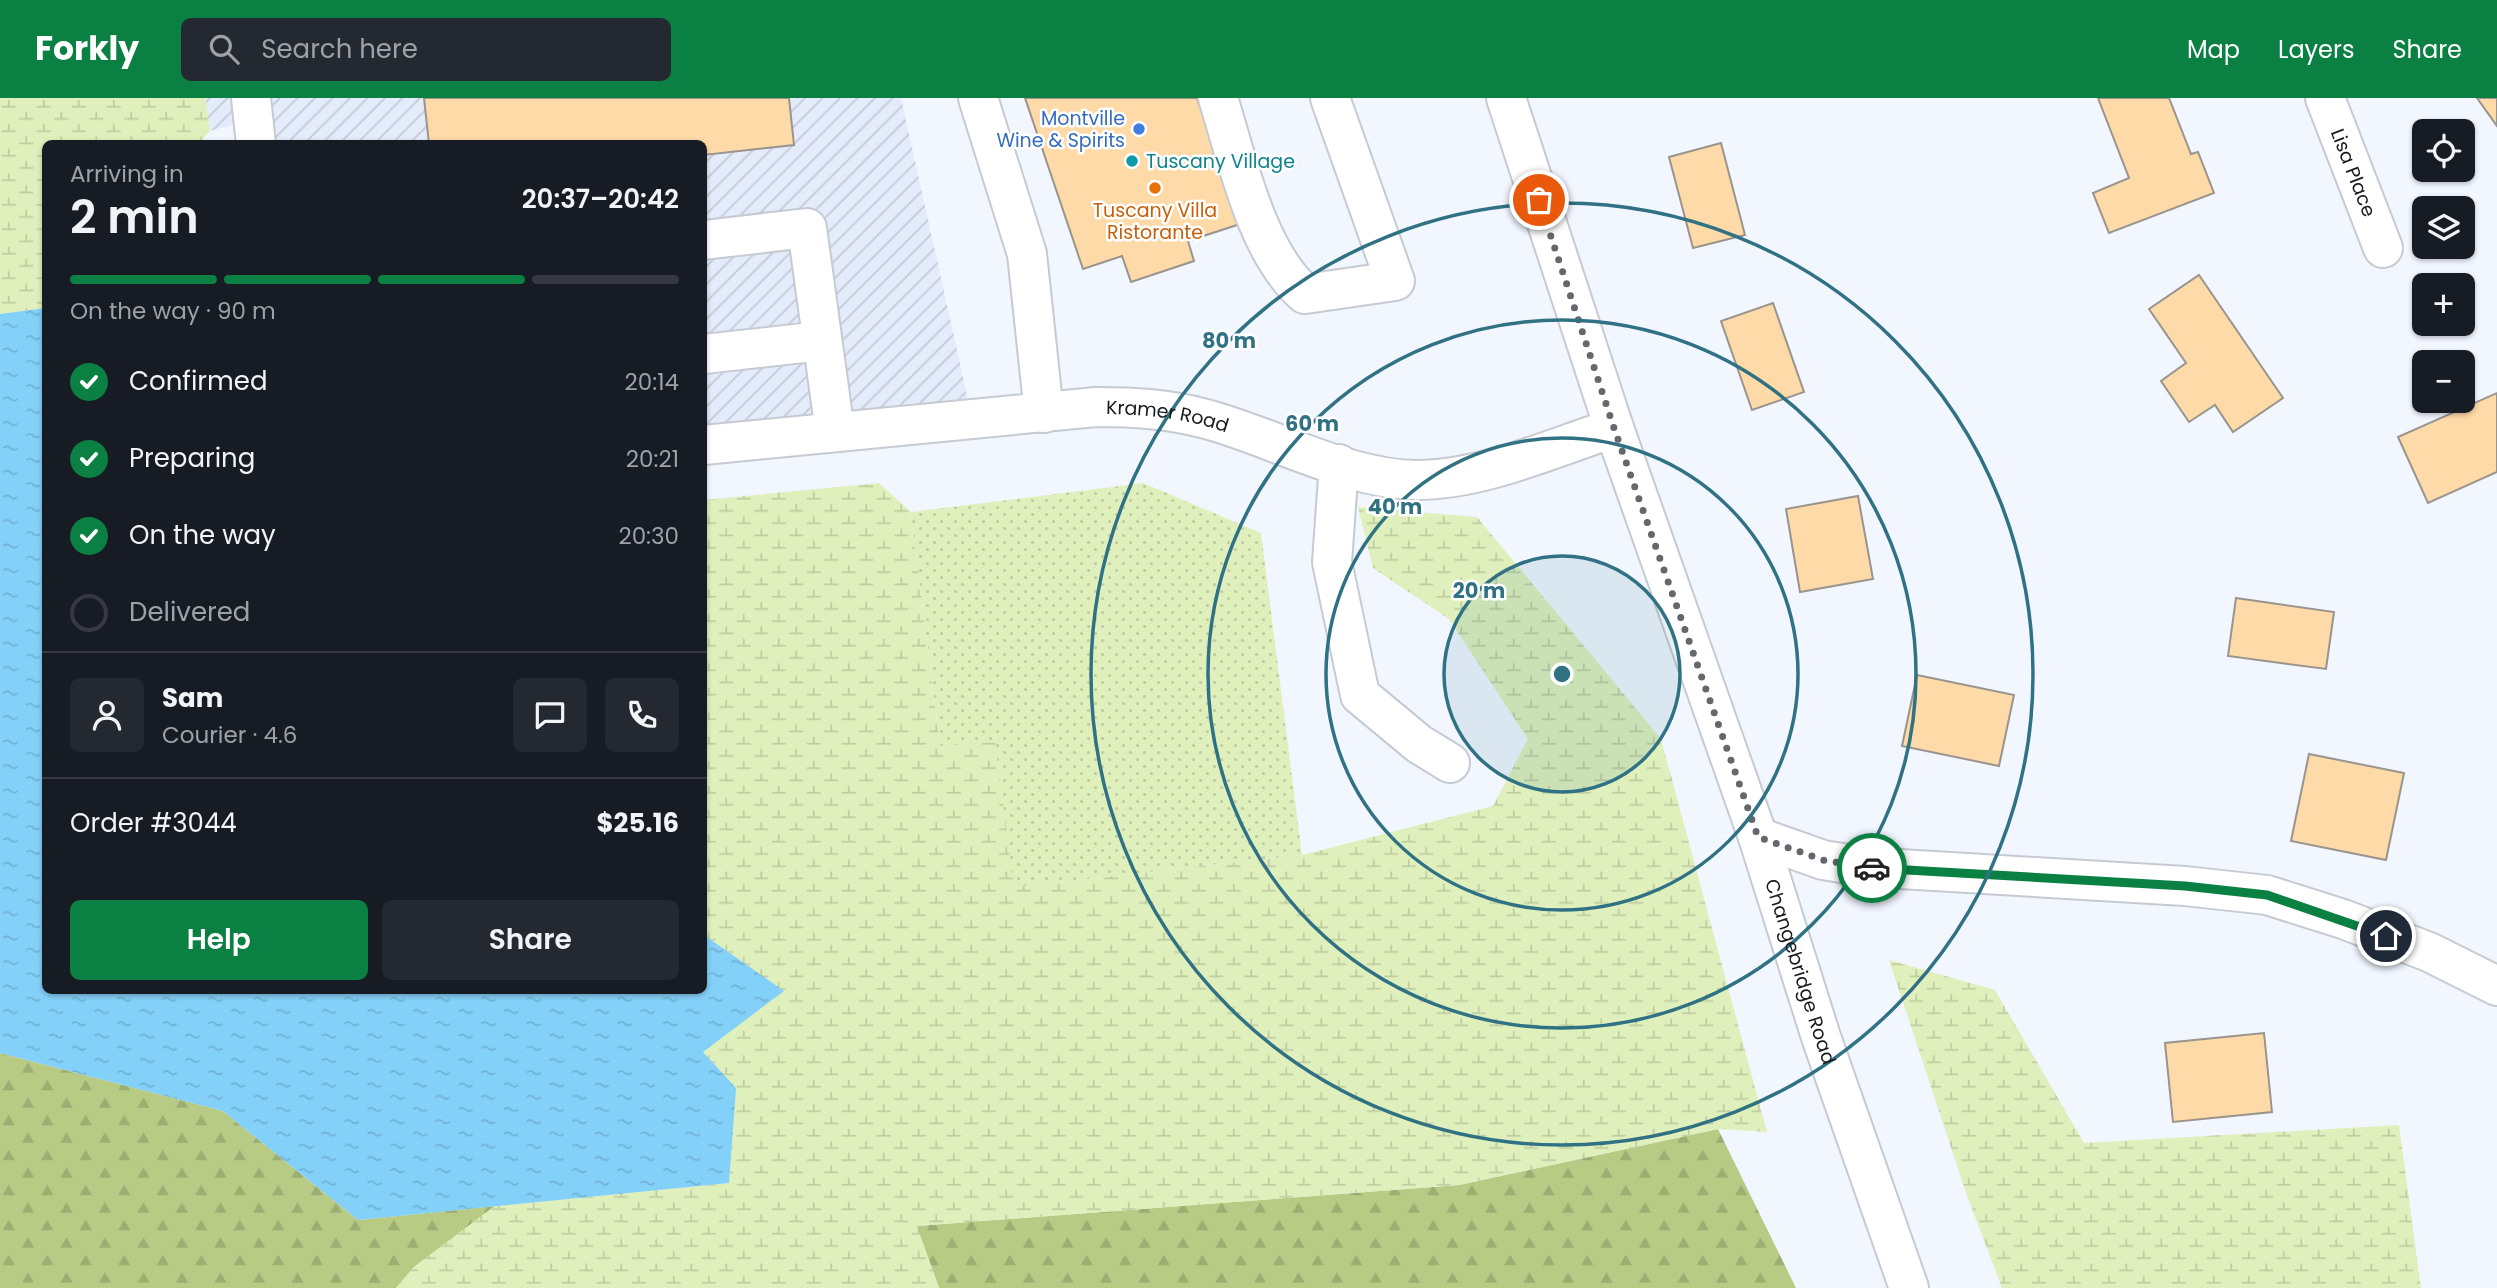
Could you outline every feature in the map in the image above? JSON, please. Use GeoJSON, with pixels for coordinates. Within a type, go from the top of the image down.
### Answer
{"type":"FeatureCollection","features":[{"type":"Feature","properties":{"kind":"street"},"geometry":{"type":"LineString","coordinates":[[251,98],[256,140]]}},
{"type":"Feature","properties":{"kind":"street"},"geometry":{"type":"LineString","coordinates":[[978,98],[1027,254],[1044,413]]}},
{"type":"Feature","properties":{"kind":"street"},"geometry":{"type":"LineString","coordinates":[[1217,98],[1258,222],[1287,279],[1305,294],[1395,281],[1330,98]]}},
{"type":"Feature","properties":{"kind":"street","name":"Changebridge Road"},"geometry":{"type":"LineString","coordinates":[[1506,98],[1614,428],[1758,837],[1821,1038],[1909,1288]]}},
{"type":"Feature","properties":{"kind":"street","name":"Lisa Place"},"geometry":{"type":"LineString","coordinates":[[2325,98],[2383,248]]}},
{"type":"Feature","properties":{"kind":"street"},"geometry":{"type":"LineString","coordinates":[[707,240],[807,228],[835,432]]}},
{"type":"Feature","properties":{"kind":"street"},"geometry":{"type":"LineString","coordinates":[[707,354],[821,341]]}},
{"type":"Feature","properties":{"kind":"street","name":"Kramer Road"},"geometry":{"type":"LineString","coordinates":[[707,445],[1096,407],[1152,407],[1207,419],[1375,476],[1418,480],[1462,476],[1614,428]]}},
{"type":"Feature","properties":{"kind":"street"},"geometry":{"type":"LineString","coordinates":[[1339,464],[1332,562],[1360,695],[1419,744],[1450,763]]}},
{"type":"Feature","properties":{"kind":"street"},"geometry":{"type":"LineString","coordinates":[[1758,837],[1823,860],[1867,867],[2185,886],[2267,895],[2416,948],[2497,986]]}},
{"type":"Feature","properties":{"kind":"shaded area"},"geometry":{"type":"Polygon","coordinates":[[[205,98],[901,98],[971,413],[707,444],[707,140],[259,140],[257,118],[210,131],[205,98]]]}},
{"type":"Feature","properties":{"kind":"green space"},"geometry":{"type":"Polygon","coordinates":[[[0,98],[205,98],[210,131],[202,140],[42,140],[42,308],[0,314],[0,98]]]}},
{"type":"Feature","properties":{"kind":"green space"},"geometry":{"type":"Polygon","coordinates":[[[879,483],[911,512],[940,746],[995,742],[1014,887],[1302,855],[1493,806],[1528,739],[1449,619],[1373,568],[1358,507],[1477,517],[1661,739],[1767,1132],[1718,1129],[1459,1185],[917,1226],[939,1288],[396,1288],[414,1267],[495,1206],[729,1183],[702,1052],[783,991],[707,937],[707,500],[879,483]]]}},
{"type":"Feature","properties":{"kind":"green space"},"geometry":{"type":"Polygon","coordinates":[[[1143,483],[1261,533],[1302,855],[1013,887],[995,743],[940,746],[911,512],[1143,483]]]}},
{"type":"Feature","properties":{"kind":"green space"},"geometry":{"type":"Polygon","coordinates":[[[1889,960],[1995,990],[2084,1143],[2399,1125],[2421,1288],[2002,1288],[1966,1193],[1889,960]]]}},
{"type":"Feature","properties":{"kind":"green space"},"geometry":{"type":"Polygon","coordinates":[[[0,1053],[223,1111],[358,1220],[495,1206],[414,1267],[396,1288],[0,1288],[0,1053]]]}},
{"type":"Feature","properties":{"kind":"green space"},"geometry":{"type":"Polygon","coordinates":[[[1718,1129],[1796,1288],[939,1288],[916,1226],[1459,1185],[1718,1129]]]}},
{"type":"Feature","properties":{"kind":"water"},"geometry":{"type":"Polygon","coordinates":[[[42,308],[42,994],[707,994],[707,937],[784,991],[703,1052],[736,1088],[729,1183],[358,1220],[223,1111],[0,1053],[0,314],[42,308]]]}},
{"type":"Feature","properties":{"kind":"building"},"geometry":{"type":"Polygon","coordinates":[[[424,98],[789,98],[794,145],[707,155],[707,140],[429,140],[424,98]]]}},
{"type":"Feature","properties":{"kind":"building","name":"Tuscany Village"},"geometry":{"type":"Polygon","coordinates":[[[1025,98],[1197,98],[1240,224],[1188,241],[1194,261],[1131,282],[1122,256],[1083,269],[1025,98]]]}},
{"type":"Feature","properties":{"kind":"building"},"geometry":{"type":"Polygon","coordinates":[[[2098,98],[2169,98],[2191,154],[2198,152],[2214,193],[2109,233],[2093,193],[2129,178],[2098,98]]]}},
{"type":"Feature","properties":{"kind":"building"},"geometry":{"type":"Polygon","coordinates":[[[2477,98],[2497,98],[2497,126],[2477,98]]]}},
{"type":"Feature","properties":{"kind":"building"},"geometry":{"type":"Polygon","coordinates":[[[1721,143],[1745,235],[1693,248],[1669,157],[1721,143]]]}},
{"type":"Feature","properties":{"kind":"building"},"geometry":{"type":"Polygon","coordinates":[[[2199,275],[2283,398],[2233,432],[2215,405],[2189,422],[2161,381],[2186,363],[2149,309],[2199,275]]]}},
{"type":"Feature","properties":{"kind":"building"},"geometry":{"type":"Polygon","coordinates":[[[1773,303],[1804,392],[1752,410],[1721,321],[1773,303]]]}},
{"type":"Feature","properties":{"kind":"building"},"geometry":{"type":"Polygon","coordinates":[[[2497,393],[2497,472],[2428,503],[2398,437],[2452,413],[2475,413],[2475,403],[2497,393]]]}},
{"type":"Feature","properties":{"kind":"building"},"geometry":{"type":"Polygon","coordinates":[[[1858,496],[1873,579],[1800,592],[1786,509],[1858,496]]]}},
{"type":"Feature","properties":{"kind":"building"},"geometry":{"type":"Polygon","coordinates":[[[2236,598],[2334,612],[2326,669],[2228,656],[2236,598]]]}},
{"type":"Feature","properties":{"kind":"building"},"geometry":{"type":"Polygon","coordinates":[[[1917,675],[2014,695],[1999,766],[1902,746],[1917,675]]]}},
{"type":"Feature","properties":{"kind":"building"},"geometry":{"type":"Polygon","coordinates":[[[2309,754],[2404,773],[2386,860],[2291,841],[2309,754]]]}},
{"type":"Feature","properties":{"kind":"building"},"geometry":{"type":"Polygon","coordinates":[[[2264,1033],[2272,1112],[2173,1122],[2165,1043],[2264,1033]]]}},
{"type":"Feature","properties":{"kind":"way so far"},"geometry":{"type":"LineString","coordinates":[[1539,200],[1614,428],[1758,837],[1823,860],[1872,868]]}},
{"type":"Feature","properties":{"kind":"place","name":"Montville Wine & Spirits"},"geometry":{"type":"Point","coordinates":[1139,129]}},
{"type":"Feature","properties":{"kind":"place","name":"Tuscany Village"},"geometry":{"type":"Point","coordinates":[1132,161]}},
{"type":"Feature","properties":{"kind":"place","name":"Tuscany Villa Ristorante"},"geometry":{"type":"Point","coordinates":[1155,188]}},
{"type":"Feature","properties":{"kind":"route"},"geometry":{"type":"LineString","coordinates":[[1872,868],[2185,886],[2267,895],[2386,936]]}}]}
